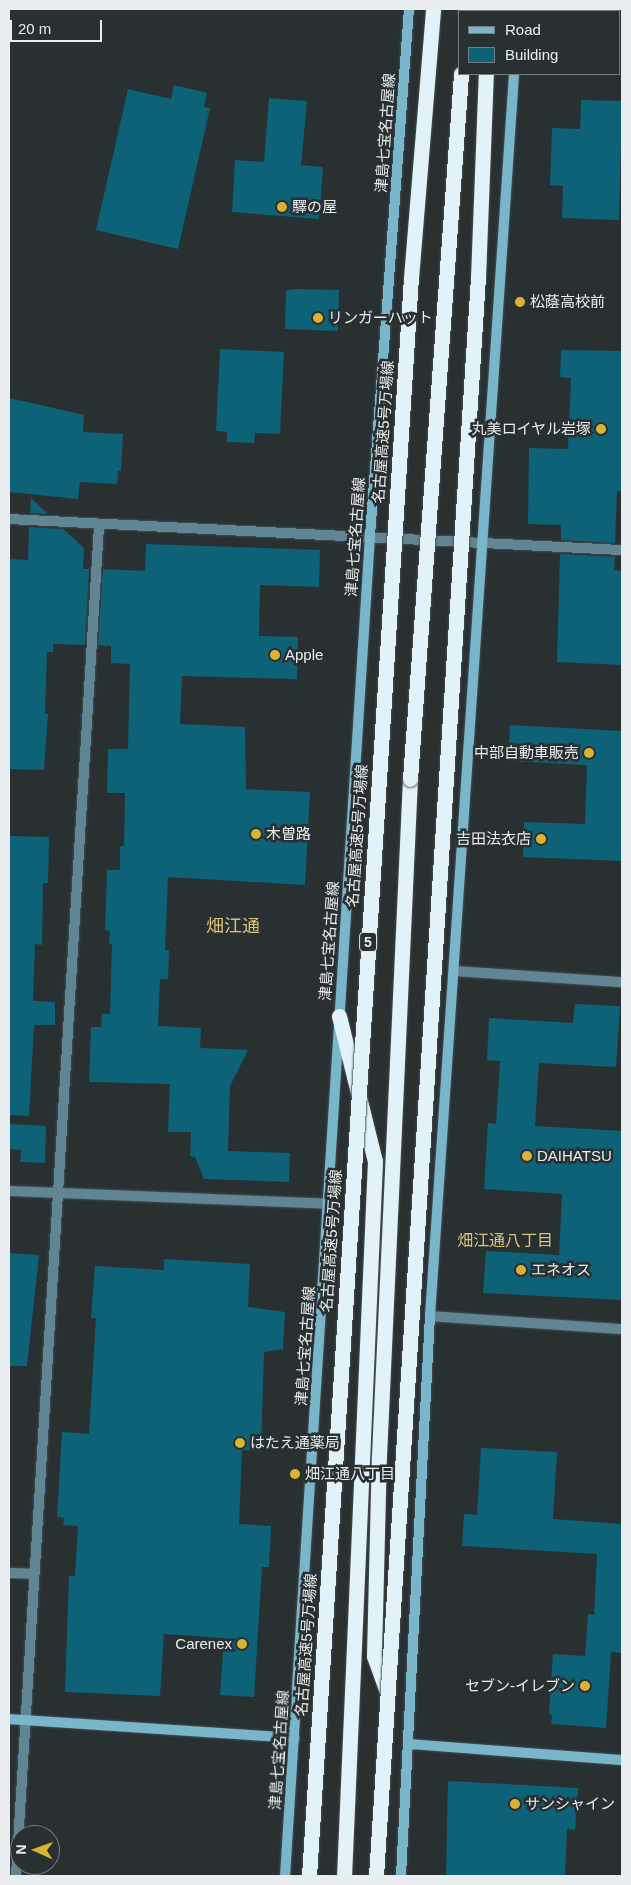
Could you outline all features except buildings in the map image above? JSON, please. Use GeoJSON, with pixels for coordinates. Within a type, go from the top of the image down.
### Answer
{"type":"FeatureCollection","features":[{"type":"Feature","properties":{"kind":"highway","name":"名古屋高速5号万場線"},"geometry":{"type":"LineString","coordinates":[[309,1876],[410,288],[433,9]]}},
{"type":"Feature","properties":{"kind":"highway"},"geometry":{"type":"LineString","coordinates":[[386,1692],[374,1656],[378,1503],[410,779],[461,75]]}},
{"type":"Feature","properties":{"kind":"highway"},"geometry":{"type":"LineString","coordinates":[[376,1876],[386,1692],[409,1382],[478,278],[486,75]]}},
{"type":"Feature","properties":{"kind":"highway"},"geometry":{"type":"LineString","coordinates":[[339,1016],[375,1161],[364,1457],[344,1876]]}},
{"type":"Feature","properties":{"kind":"main road","name":"津島七宝名古屋線"},"geometry":{"type":"LineString","coordinates":[[285,1876],[330,1204],[339,1016],[370,536],[409,9]]}},
{"type":"Feature","properties":{"kind":"main road"},"geometry":{"type":"LineString","coordinates":[[401,1876],[430,1316],[485,541],[514,75]]}},
{"type":"Feature","properties":{"kind":"main road"},"geometry":{"type":"LineString","coordinates":[[9,1720],[294,1738]]}},
{"type":"Feature","properties":{"kind":"main road"},"geometry":{"type":"LineString","coordinates":[[409,1744],[622,1760]]}},
{"type":"Feature","properties":{"kind":"street"},"geometry":{"type":"LineString","coordinates":[[9,519],[99,525],[485,541],[622,550]]}},
{"type":"Feature","properties":{"kind":"street"},"geometry":{"type":"LineString","coordinates":[[16,1876],[99,525]]}},
{"type":"Feature","properties":{"kind":"street"},"geometry":{"type":"LineString","coordinates":[[455,971],[622,982]]}},
{"type":"Feature","properties":{"kind":"street"},"geometry":{"type":"LineString","coordinates":[[9,1191],[330,1204]]}},
{"type":"Feature","properties":{"kind":"street"},"geometry":{"type":"LineString","coordinates":[[430,1316],[622,1329]]}},
{"type":"Feature","properties":{"kind":"street"},"geometry":{"type":"LineString","coordinates":[[9,1573],[34,1574]]}},
{"type":"Feature","properties":{"kind":"place","name":"驛の屋"},"geometry":{"type":"Point","coordinates":[282,207]}},
{"type":"Feature","properties":{"kind":"place","name":"松蔭高校前"},"geometry":{"type":"Point","coordinates":[520,302]}},
{"type":"Feature","properties":{"kind":"place","name":"リンガーハット"},"geometry":{"type":"Point","coordinates":[318,318]}},
{"type":"Feature","properties":{"kind":"place","name":"丸美ロイヤル岩塚"},"geometry":{"type":"Point","coordinates":[601,429]}},
{"type":"Feature","properties":{"kind":"place","name":"Apple"},"geometry":{"type":"Point","coordinates":[275,655]}},
{"type":"Feature","properties":{"kind":"place","name":"中部自動車販売"},"geometry":{"type":"Point","coordinates":[589,753]}},
{"type":"Feature","properties":{"kind":"place","name":"木曽路"},"geometry":{"type":"Point","coordinates":[256,834]}},
{"type":"Feature","properties":{"kind":"place","name":"吉田法衣店"},"geometry":{"type":"Point","coordinates":[541,839]}},
{"type":"Feature","properties":{"kind":"place","name":"DAIHATSU"},"geometry":{"type":"Point","coordinates":[527,1156]}},
{"type":"Feature","properties":{"kind":"place","name":"エネオス"},"geometry":{"type":"Point","coordinates":[521,1270]}},
{"type":"Feature","properties":{"kind":"place","name":"はたえ通薬局"},"geometry":{"type":"Point","coordinates":[240,1443]}},
{"type":"Feature","properties":{"kind":"place","name":"畑江通八丁目"},"geometry":{"type":"Point","coordinates":[295,1474]}},
{"type":"Feature","properties":{"kind":"place","name":"Carenex"},"geometry":{"type":"Point","coordinates":[242,1644]}},
{"type":"Feature","properties":{"kind":"place","name":"セブン-イレブン"},"geometry":{"type":"Point","coordinates":[585,1686]}},
{"type":"Feature","properties":{"kind":"place","name":"サンシャイン"},"geometry":{"type":"Point","coordinates":[515,1804]}},
{"type":"Feature","properties":{"kind":"district","name":"畑江通"},"geometry":{"type":"Point","coordinates":[233,926]}},
{"type":"Feature","properties":{"kind":"district","name":"畑江通八丁目"},"geometry":{"type":"Point","coordinates":[505,1241]}}]}
